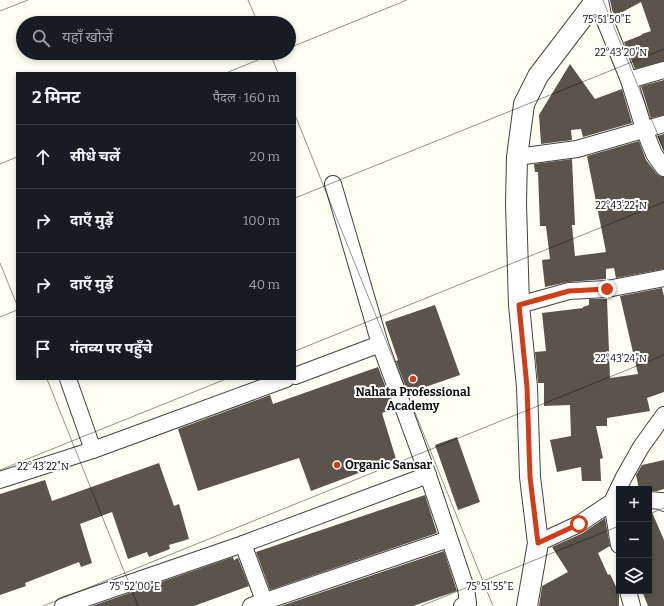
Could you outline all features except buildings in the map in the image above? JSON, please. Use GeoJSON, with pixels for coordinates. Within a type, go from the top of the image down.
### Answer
{"type":"FeatureCollection","features":[{"type":"Feature","properties":{"kind":"street"},"geometry":{"type":"LineString","coordinates":[[527,606],[538,543],[530,477],[527,387],[519,305],[516,204],[517,157],[524,104],[538,76],[596,0]]}},
{"type":"Feature","properties":{"kind":"street"},"geometry":{"type":"LineString","coordinates":[[600,0],[603,16],[628,80],[644,129],[654,154],[664,168]]}},
{"type":"Feature","properties":{"kind":"street"},"geometry":{"type":"LineString","coordinates":[[628,80],[664,70]]}},
{"type":"Feature","properties":{"kind":"street"},"geometry":{"type":"LineString","coordinates":[[517,157],[577,149],[664,124]]}},
{"type":"Feature","properties":{"kind":"street"},"geometry":{"type":"LineString","coordinates":[[333,184],[380,344],[428,475],[466,588],[466,605]]}},
{"type":"Feature","properties":{"kind":"street"},"geometry":{"type":"LineString","coordinates":[[519,305],[569,291],[607,289],[664,278]]}},
{"type":"Feature","properties":{"kind":"street"},"geometry":{"type":"LineString","coordinates":[[296,376],[380,344]]}},
{"type":"Feature","properties":{"kind":"street"},"geometry":{"type":"LineString","coordinates":[[68,380],[93,450]]}},
{"type":"Feature","properties":{"kind":"street"},"geometry":{"type":"LineString","coordinates":[[0,480],[93,450],[283,380]]}},
{"type":"Feature","properties":{"kind":"street"},"geometry":{"type":"LineString","coordinates":[[621,486],[624,478],[642,447],[664,415]]}},
{"type":"Feature","properties":{"kind":"street"},"geometry":{"type":"LineString","coordinates":[[63,606],[243,544],[428,475]]}},
{"type":"Feature","properties":{"kind":"street"},"geometry":{"type":"LineString","coordinates":[[652,500],[662,501],[664,503]]}},
{"type":"Feature","properties":{"kind":"street"},"geometry":{"type":"LineString","coordinates":[[538,543],[579,524],[616,502]]}},
{"type":"Feature","properties":{"kind":"street"},"geometry":{"type":"LineString","coordinates":[[243,544],[260,604],[449,539]]}},
{"type":"Feature","properties":{"kind":"street"},"geometry":{"type":"LineString","coordinates":[[629,594],[632,606]]}},
{"type":"Feature","properties":{"kind":"place","name":"Nahata Professional Academy"},"geometry":{"type":"Point","coordinates":[413,379]}},
{"type":"Feature","properties":{"kind":"place","name":"Organic Sansar"},"geometry":{"type":"Point","coordinates":[337,465]}},
{"type":"Feature","properties":{"kind":"route"},"geometry":{"type":"LineString","coordinates":[[579,524],[538,543],[530,477],[527,387],[519,305],[569,291],[607,289]]}}]}
